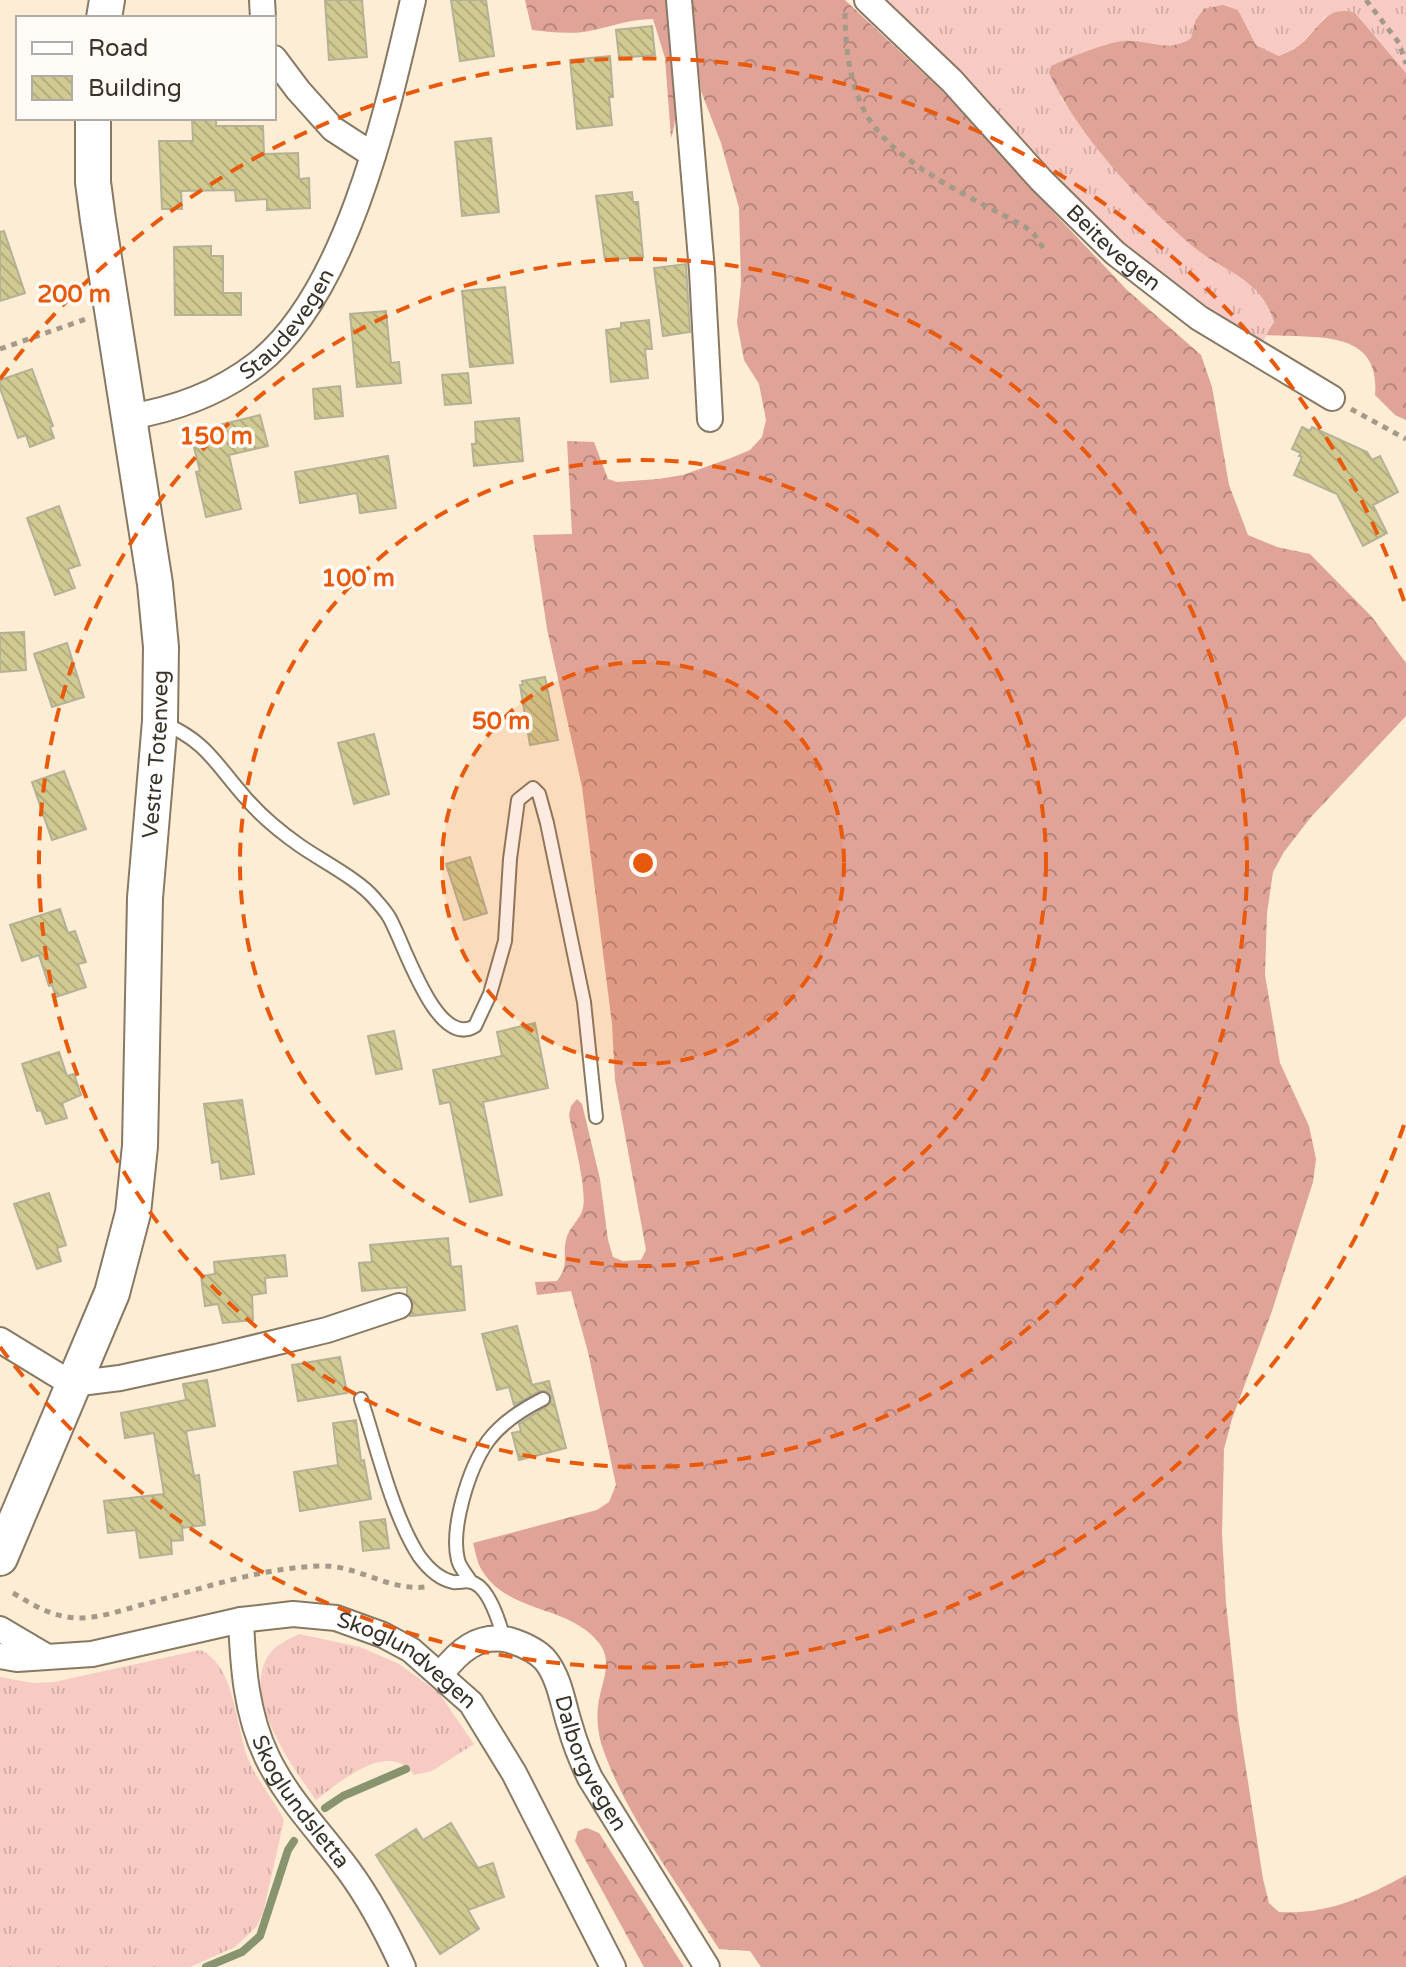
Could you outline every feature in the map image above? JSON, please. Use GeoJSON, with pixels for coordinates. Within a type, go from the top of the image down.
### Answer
{"type":"FeatureCollection","features":[{"type":"Feature","properties":{"kind":"street","name":"Staudevegen"},"geometry":{"type":"LineString","coordinates":[[129,417],[186,404],[213,392],[258,363],[299,318],[334,258],[383,128],[413,0]]}},
{"type":"Feature","properties":{"kind":"street"},"geometry":{"type":"LineString","coordinates":[[679,0],[702,271],[710,419]]}},
{"type":"Feature","properties":{"kind":"street","name":"Beitevegen"},"geometry":{"type":"LineString","coordinates":[[867,0],[952,81],[1041,180],[1115,253],[1199,318],[1332,398]]}},
{"type":"Feature","properties":{"kind":"street"},"geometry":{"type":"LineString","coordinates":[[276,61],[333,129],[373,155]]}},
{"type":"Feature","properties":{"kind":"street","name":"Vestre Totenveg"},"geometry":{"type":"LineString","coordinates":[[0,1558],[112,1293],[133,1213],[140,1146],[145,898],[160,721],[161,647],[155,584],[110,311],[93,182],[93,120]]}},
{"type":"Feature","properties":{"kind":"street"},"geometry":{"type":"LineString","coordinates":[[0,1340],[72,1384],[120,1378],[216,1357],[327,1330],[399,1306]]}},
{"type":"Feature","properties":{"kind":"street","name":"Skoglundvegen"},"geometry":{"type":"LineString","coordinates":[[0,1656],[17,1659],[92,1654],[241,1620],[293,1614],[336,1618],[383,1635],[411,1650],[471,1703],[514,1773],[613,1967]]}},
{"type":"Feature","properties":{"kind":"street","name":"Skoglundsletta"},"geometry":{"type":"LineString","coordinates":[[241,1620],[246,1691],[267,1758],[380,1918],[403,1967]]}},
{"type":"Feature","properties":{"kind":"street"},"geometry":{"type":"LineString","coordinates":[[0,1629],[44,1655]]}},
{"type":"Feature","properties":{"kind":"street"},"geometry":{"type":"LineString","coordinates":[[441,1674],[464,1648],[476,1642],[504,1639]]}},
{"type":"Feature","properties":{"kind":"street","name":"Dalborgvegen"},"geometry":{"type":"LineString","coordinates":[[504,1639],[532,1649],[547,1662],[590,1778],[707,1967]]}},
{"type":"Feature","properties":{"kind":"lane"},"geometry":{"type":"LineString","coordinates":[[160,721],[203,746],[244,797],[296,843],[371,894],[389,916],[431,1004],[443,1020],[461,1031],[475,1026],[500,964],[505,941],[510,859],[518,800],[533,788],[539,794],[547,823],[584,1002],[596,1117]]}},
{"type":"Feature","properties":{"kind":"lane"},"geometry":{"type":"LineString","coordinates":[[361,1399],[401,1519],[420,1557],[436,1575],[453,1582],[471,1582],[479,1586],[490,1600],[504,1639]]}},
{"type":"Feature","properties":{"kind":"lane"},"geometry":{"type":"LineString","coordinates":[[471,1582],[459,1564],[456,1540],[462,1505],[472,1475],[488,1440],[520,1410],[543,1399]]}},
{"type":"Feature","properties":{"kind":"path"},"geometry":{"type":"LineString","coordinates":[[847,0],[846,47],[856,90],[875,128],[934,176],[1024,226],[1043,248]]}},
{"type":"Feature","properties":{"kind":"path"},"geometry":{"type":"LineString","coordinates":[[1366,0],[1394,36],[1406,64]]}},
{"type":"Feature","properties":{"kind":"path"},"geometry":{"type":"LineString","coordinates":[[0,349],[110,311]]}},
{"type":"Feature","properties":{"kind":"path"},"geometry":{"type":"LineString","coordinates":[[1332,398],[1406,439]]}},
{"type":"Feature","properties":{"kind":"path"},"geometry":{"type":"LineString","coordinates":[[13,1593],[40,1610],[76,1618],[124,1609],[248,1576],[308,1567],[344,1567],[415,1588],[453,1582]]}},
{"type":"Feature","properties":{"kind":"green space"},"geometry":{"type":"Polygon","coordinates":[[[525,0],[668,0],[676,89],[671,138],[665,58],[653,19],[584,32],[532,30],[525,0]]]}},
{"type":"Feature","properties":{"kind":"green space"},"geometry":{"type":"Polygon","coordinates":[[[691,0],[845,0],[956,104],[1127,290],[1201,355],[1212,387],[1229,485],[1248,535],[1277,547],[1310,554],[1372,617],[1406,663],[1406,716],[1311,817],[1273,872],[1267,913],[1265,975],[1280,1063],[1309,1126],[1316,1159],[1313,1182],[1224,1449],[1222,1534],[1238,1717],[1269,1903],[1279,1912],[1313,1911],[1361,1897],[1406,1875],[1406,1967],[761,1967],[750,1951],[719,1949],[638,1823],[611,1770],[598,1725],[606,1662],[603,1649],[587,1631],[572,1622],[524,1603],[495,1586],[478,1562],[473,1543],[597,1510],[609,1502],[616,1485],[588,1352],[571,1291],[537,1295],[535,1282],[557,1281],[561,1275],[565,1265],[567,1236],[583,1208],[581,1176],[569,1115],[577,1099],[582,1104],[600,1179],[613,1257],[623,1261],[641,1260],[646,1250],[615,1080],[612,1024],[582,787],[547,629],[533,535],[572,534],[567,441],[594,442],[608,479],[617,482],[658,479],[683,475],[750,450],[762,437],[766,420],[759,384],[744,360],[737,323],[741,283],[739,208],[721,143],[701,91],[691,0]]]}},
{"type":"Feature","properties":{"kind":"green space"},"geometry":{"type":"Polygon","coordinates":[[[881,0],[1406,0],[1406,73],[1355,13],[1325,17],[1300,45],[1279,56],[1256,45],[1238,10],[1195,21],[1191,38],[1176,45],[1123,41],[1060,97],[1114,168],[1192,246],[1256,288],[1269,305],[1274,322],[1261,345],[1120,246],[881,0]]]}},
{"type":"Feature","properties":{"kind":"green space"},"geometry":{"type":"Polygon","coordinates":[[[1223,5],[1238,10],[1256,45],[1279,56],[1300,45],[1331,14],[1345,11],[1355,13],[1406,73],[1406,420],[1395,415],[1375,395],[1374,373],[1367,358],[1356,347],[1323,338],[1266,335],[1274,322],[1260,295],[1190,244],[1130,186],[1077,121],[1049,73],[1051,66],[1115,42],[1183,43],[1191,38],[1195,21],[1204,9],[1223,5]]]}},
{"type":"Feature","properties":{"kind":"green space"},"geometry":{"type":"Polygon","coordinates":[[[299,1634],[360,1647],[399,1664],[439,1693],[474,1744],[432,1771],[414,1775],[404,1765],[392,1761],[379,1762],[351,1774],[316,1800],[283,1751],[265,1711],[261,1691],[262,1673],[268,1656],[299,1634]]]}},
{"type":"Feature","properties":{"kind":"green space"},"geometry":{"type":"Polygon","coordinates":[[[200,1650],[212,1658],[228,1683],[249,1761],[284,1820],[263,1913],[257,1926],[235,1947],[190,1967],[0,1967],[0,1677],[33,1683],[54,1682],[200,1650]]]}},
{"type":"Feature","properties":{"kind":"green space"},"geometry":{"type":"Polygon","coordinates":[[[587,1828],[599,1833],[684,1967],[644,1967],[575,1841],[578,1831],[587,1828]]]}},
{"type":"Feature","properties":{"kind":"building"},"geometry":{"type":"Polygon","coordinates":[[[325,0],[362,0],[367,57],[329,60],[325,0]]]}},
{"type":"Feature","properties":{"kind":"building"},"geometry":{"type":"Polygon","coordinates":[[[451,0],[486,0],[494,56],[460,61],[451,0]]]}},
{"type":"Feature","properties":{"kind":"building"},"geometry":{"type":"Polygon","coordinates":[[[652,26],[655,55],[619,58],[616,30],[652,26]]]}},
{"type":"Feature","properties":{"kind":"building"},"geometry":{"type":"Polygon","coordinates":[[[610,56],[612,125],[577,129],[570,60],[610,56]]]}},
{"type":"Feature","properties":{"kind":"building"},"geometry":{"type":"Polygon","coordinates":[[[192,120],[216,120],[216,126],[263,126],[264,154],[298,153],[299,179],[309,178],[310,208],[267,210],[267,199],[236,201],[235,190],[181,191],[182,209],[162,209],[159,141],[193,141],[192,120]]]}},
{"type":"Feature","properties":{"kind":"building"},"geometry":{"type":"Polygon","coordinates":[[[491,138],[499,212],[462,216],[455,142],[491,138]]]}},
{"type":"Feature","properties":{"kind":"building"},"geometry":{"type":"Polygon","coordinates":[[[632,192],[633,202],[638,202],[643,257],[605,260],[596,196],[632,192]]]}},
{"type":"Feature","properties":{"kind":"building"},"geometry":{"type":"Polygon","coordinates":[[[4,231],[25,293],[0,301],[0,232],[4,231]]]}},
{"type":"Feature","properties":{"kind":"building"},"geometry":{"type":"Polygon","coordinates":[[[211,246],[211,256],[223,256],[223,293],[241,293],[241,315],[175,315],[174,247],[211,246]]]}},
{"type":"Feature","properties":{"kind":"building"},"geometry":{"type":"Polygon","coordinates":[[[686,264],[690,332],[663,336],[654,268],[686,264]]]}},
{"type":"Feature","properties":{"kind":"building"},"geometry":{"type":"Polygon","coordinates":[[[505,287],[513,363],[470,367],[462,291],[505,287]]]}},
{"type":"Feature","properties":{"kind":"building"},"geometry":{"type":"Polygon","coordinates":[[[386,311],[391,363],[399,362],[401,383],[357,387],[350,314],[386,311]]]}},
{"type":"Feature","properties":{"kind":"building"},"geometry":{"type":"Polygon","coordinates":[[[649,320],[652,349],[645,349],[648,378],[611,382],[606,330],[621,328],[621,323],[649,320]]]}},
{"type":"Feature","properties":{"kind":"building"},"geometry":{"type":"Polygon","coordinates":[[[32,369],[53,426],[50,427],[54,438],[30,447],[26,435],[18,438],[0,380],[32,369]]]}},
{"type":"Feature","properties":{"kind":"building"},"geometry":{"type":"Polygon","coordinates":[[[468,373],[471,403],[445,405],[442,375],[468,373]]]}},
{"type":"Feature","properties":{"kind":"building"},"geometry":{"type":"Polygon","coordinates":[[[340,386],[343,416],[315,419],[313,389],[340,386]]]}},
{"type":"Feature","properties":{"kind":"building"},"geometry":{"type":"Polygon","coordinates":[[[260,415],[268,446],[229,455],[241,509],[206,517],[196,472],[200,471],[190,432],[260,415]]]}},
{"type":"Feature","properties":{"kind":"building"},"geometry":{"type":"Polygon","coordinates":[[[519,418],[523,461],[474,466],[472,444],[476,444],[475,422],[519,418]]]}},
{"type":"Feature","properties":{"kind":"building"},"geometry":{"type":"Polygon","coordinates":[[[1302,427],[1310,431],[1312,427],[1367,452],[1372,460],[1380,456],[1398,492],[1373,505],[1387,533],[1363,546],[1337,494],[1294,475],[1302,457],[1299,456],[1301,453],[1292,449],[1302,427]]]}},
{"type":"Feature","properties":{"kind":"building"},"geometry":{"type":"Polygon","coordinates":[[[388,456],[396,508],[360,513],[357,493],[300,503],[295,472],[388,456]]]}},
{"type":"Feature","properties":{"kind":"building"},"geometry":{"type":"Polygon","coordinates":[[[59,506],[80,565],[68,569],[75,588],[55,595],[27,518],[59,506]]]}},
{"type":"Feature","properties":{"kind":"building"},"geometry":{"type":"Polygon","coordinates":[[[24,632],[26,670],[0,672],[0,633],[24,632]]]}},
{"type":"Feature","properties":{"kind":"building"},"geometry":{"type":"Polygon","coordinates":[[[67,643],[84,697],[52,707],[34,654],[67,643]]]}},
{"type":"Feature","properties":{"kind":"building"},"geometry":{"type":"Polygon","coordinates":[[[545,677],[558,740],[530,745],[520,685],[523,685],[522,681],[545,677]]]}},
{"type":"Feature","properties":{"kind":"building"},"geometry":{"type":"Polygon","coordinates":[[[374,734],[389,794],[354,804],[338,743],[374,734]]]}},
{"type":"Feature","properties":{"kind":"building"},"geometry":{"type":"Polygon","coordinates":[[[64,771],[86,829],[52,840],[32,782],[64,771]]]}},
{"type":"Feature","properties":{"kind":"building"},"geometry":{"type":"Polygon","coordinates":[[[470,857],[487,913],[464,920],[446,864],[470,857]]]}},
{"type":"Feature","properties":{"kind":"building"},"geometry":{"type":"Polygon","coordinates":[[[60,909],[68,933],[75,931],[86,962],[78,964],[86,987],[56,997],[39,955],[22,961],[10,925],[60,909]]]}},
{"type":"Feature","properties":{"kind":"building"},"geometry":{"type":"Polygon","coordinates":[[[535,1023],[548,1088],[483,1102],[502,1195],[470,1202],[450,1102],[440,1104],[433,1070],[502,1056],[497,1032],[535,1023]]]}},
{"type":"Feature","properties":{"kind":"building"},"geometry":{"type":"Polygon","coordinates":[[[394,1031],[402,1069],[376,1074],[368,1036],[394,1031]]]}},
{"type":"Feature","properties":{"kind":"building"},"geometry":{"type":"Polygon","coordinates":[[[59,1052],[67,1076],[74,1074],[81,1095],[62,1103],[67,1118],[46,1124],[41,1110],[37,1111],[22,1064],[59,1052]]]}},
{"type":"Feature","properties":{"kind":"building"},"geometry":{"type":"Polygon","coordinates":[[[242,1100],[254,1174],[221,1179],[219,1161],[212,1163],[204,1104],[242,1100]]]}},
{"type":"Feature","properties":{"kind":"building"},"geometry":{"type":"Polygon","coordinates":[[[49,1193],[66,1245],[57,1248],[61,1261],[37,1269],[14,1204],[49,1193]]]}},
{"type":"Feature","properties":{"kind":"building"},"geometry":{"type":"Polygon","coordinates":[[[448,1238],[451,1267],[461,1266],[465,1310],[410,1316],[413,1302],[407,1294],[407,1287],[362,1291],[359,1263],[372,1262],[370,1245],[448,1238]]]}},
{"type":"Feature","properties":{"kind":"building"},"geometry":{"type":"Polygon","coordinates":[[[285,1255],[287,1276],[265,1278],[266,1293],[252,1295],[253,1320],[223,1323],[218,1304],[205,1306],[201,1276],[215,1274],[214,1262],[285,1255]]]}},
{"type":"Feature","properties":{"kind":"building"},"geometry":{"type":"Polygon","coordinates":[[[517,1326],[532,1385],[549,1381],[566,1448],[519,1460],[512,1433],[521,1431],[519,1424],[550,1404],[551,1396],[547,1391],[540,1391],[514,1405],[509,1387],[497,1390],[482,1334],[517,1326]]]}},
{"type":"Feature","properties":{"kind":"building"},"geometry":{"type":"Polygon","coordinates":[[[340,1357],[347,1393],[298,1401],[292,1365],[340,1357]]]}},
{"type":"Feature","properties":{"kind":"building"},"geometry":{"type":"Polygon","coordinates":[[[207,1380],[215,1426],[186,1431],[194,1476],[199,1475],[205,1525],[182,1528],[183,1540],[171,1541],[172,1554],[140,1558],[136,1530],[108,1533],[104,1501],[164,1494],[154,1433],[125,1438],[121,1413],[186,1400],[183,1384],[207,1380]]]}},
{"type":"Feature","properties":{"kind":"building"},"geometry":{"type":"Polygon","coordinates":[[[356,1420],[361,1461],[364,1460],[371,1499],[300,1511],[294,1472],[338,1465],[333,1423],[356,1420]]]}},
{"type":"Feature","properties":{"kind":"building"},"geometry":{"type":"Polygon","coordinates":[[[385,1519],[389,1548],[363,1551],[360,1522],[385,1519]]]}},
{"type":"Feature","properties":{"kind":"building"},"geometry":{"type":"Polygon","coordinates":[[[451,1823],[478,1868],[493,1863],[504,1897],[468,1910],[479,1929],[440,1954],[376,1855],[416,1829],[423,1840],[451,1823]]]}},
{"type":"Feature","properties":{"kind":"waterway"},"geometry":{"type":"LineString","coordinates":[[325,1808],[343,1796],[406,1769]]}},
{"type":"Feature","properties":{"kind":"waterway"},"geometry":{"type":"LineString","coordinates":[[206,1967],[242,1952],[260,1936],[288,1850],[294,1841]]}}]}
